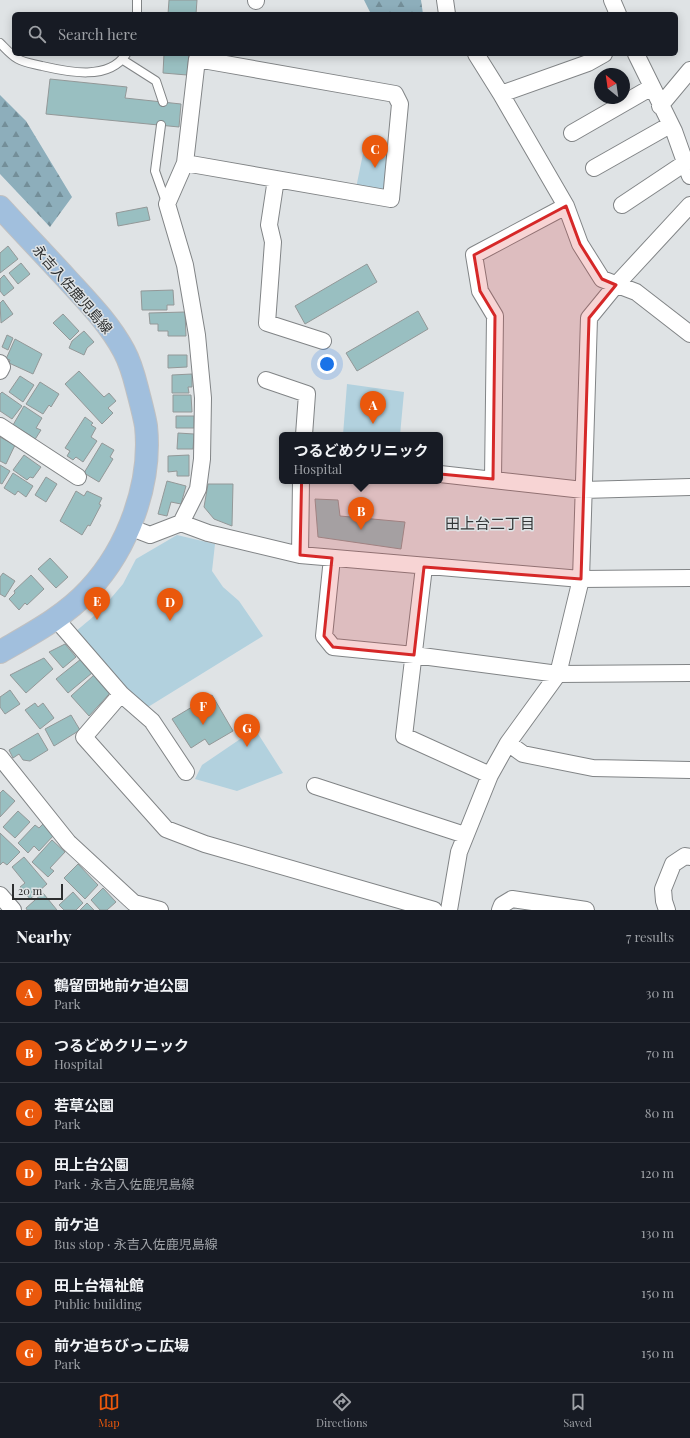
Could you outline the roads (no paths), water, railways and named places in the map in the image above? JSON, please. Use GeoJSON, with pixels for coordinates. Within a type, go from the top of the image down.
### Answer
{"type":"FeatureCollection","features":[{"type":"Feature","properties":{"kind":"main road","name":"永吉入佐鹿児島線"},"geometry":{"type":"LineString","coordinates":[[0,207],[91,305],[108,327],[124,352],[140,401],[146,426],[145,473],[129,527],[121,547],[102,575],[84,596],[56,619],[0,652]]}},
{"type":"Feature","properties":{"kind":"street"},"geometry":{"type":"LineString","coordinates":[[445,0],[447,12]]}},
{"type":"Feature","properties":{"kind":"street"},"geometry":{"type":"LineString","coordinates":[[612,0],[617,12]]}},
{"type":"Feature","properties":{"kind":"street"},"geometry":{"type":"LineString","coordinates":[[477,56],[566,206],[580,244],[602,279],[636,292],[690,334]]}},
{"type":"Feature","properties":{"kind":"street"},"geometry":{"type":"LineString","coordinates":[[501,94],[588,63],[600,56]]}},
{"type":"Feature","properties":{"kind":"street"},"geometry":{"type":"LineString","coordinates":[[622,204],[688,169],[670,125],[637,56]]}},
{"type":"Feature","properties":{"kind":"street"},"geometry":{"type":"LineString","coordinates":[[129,527],[150,535],[181,523],[191,505],[199,482],[202,459],[203,398],[197,335],[186,273],[168,204],[185,163],[197,59],[395,94],[400,104],[391,199],[185,163]]}},
{"type":"Feature","properties":{"kind":"street"},"geometry":{"type":"LineString","coordinates":[[660,106],[690,70]]}},
{"type":"Feature","properties":{"kind":"street"},"geometry":{"type":"LineString","coordinates":[[572,133],[652,88]]}},
{"type":"Feature","properties":{"kind":"street"},"geometry":{"type":"LineString","coordinates":[[594,168],[670,125]]}},
{"type":"Feature","properties":{"kind":"street"},"geometry":{"type":"LineString","coordinates":[[276,179],[269,225],[273,242],[267,323],[323,341]]}},
{"type":"Feature","properties":{"kind":"street"},"geometry":{"type":"LineString","coordinates":[[449,910],[459,852],[490,775],[508,743],[558,674],[582,579],[583,490],[589,318],[616,285],[690,205]]}},
{"type":"Feature","properties":{"kind":"street"},"geometry":{"type":"LineString","coordinates":[[493,479],[495,316],[480,291],[474,255],[566,206]]}},
{"type":"Feature","properties":{"kind":"street"},"geometry":{"type":"LineString","coordinates":[[0,363],[2,367],[0,372]]}},
{"type":"Feature","properties":{"kind":"street"},"geometry":{"type":"LineString","coordinates":[[266,380],[307,394],[304,432]]}},
{"type":"Feature","properties":{"kind":"street"},"geometry":{"type":"LineString","coordinates":[[0,426],[78,477]]}},
{"type":"Feature","properties":{"kind":"street"},"geometry":{"type":"LineString","coordinates":[[443,474],[583,490],[690,487]]}},
{"type":"Feature","properties":{"kind":"street"},"geometry":{"type":"LineString","coordinates":[[300,555],[301,484]]}},
{"type":"Feature","properties":{"kind":"street"},"geometry":{"type":"LineString","coordinates":[[181,523],[208,533],[300,555],[424,567],[582,579],[690,578]]}},
{"type":"Feature","properties":{"kind":"street"},"geometry":{"type":"LineString","coordinates":[[332,558],[324,636],[333,646],[558,674],[690,673]]}},
{"type":"Feature","properties":{"kind":"street"},"geometry":{"type":"LineString","coordinates":[[424,567],[404,736],[490,775]]}},
{"type":"Feature","properties":{"kind":"street"},"geometry":{"type":"LineString","coordinates":[[56,619],[121,694],[152,721],[186,772]]}},
{"type":"Feature","properties":{"kind":"street"},"geometry":{"type":"LineString","coordinates":[[121,694],[84,737],[166,829],[205,844],[434,910]]}},
{"type":"Feature","properties":{"kind":"street"},"geometry":{"type":"LineString","coordinates":[[508,743],[523,754],[594,768],[690,770]]}},
{"type":"Feature","properties":{"kind":"street"},"geometry":{"type":"LineString","coordinates":[[0,757],[68,842],[130,907],[160,910]]}},
{"type":"Feature","properties":{"kind":"street"},"geometry":{"type":"LineString","coordinates":[[315,786],[465,835]]}},
{"type":"Feature","properties":{"kind":"street"},"geometry":{"type":"LineString","coordinates":[[667,910],[663,889],[673,864],[685,856],[690,857]]}},
{"type":"Feature","properties":{"kind":"street"},"geometry":{"type":"LineString","coordinates":[[0,895],[13,910]]}},
{"type":"Feature","properties":{"kind":"street"},"geometry":{"type":"LineString","coordinates":[[500,910],[502,905],[512,899],[586,910]]}},
{"type":"Feature","properties":{"kind":"lane"},"geometry":{"type":"LineString","coordinates":[[137,0],[137,12]]}},
{"type":"Feature","properties":{"kind":"lane"},"geometry":{"type":"LineString","coordinates":[[0,43],[12,55]]}},
{"type":"Feature","properties":{"kind":"lane"},"geometry":{"type":"LineString","coordinates":[[14,56],[20,60],[60,70],[88,73],[106,69],[124,57],[156,81],[164,102]]}},
{"type":"Feature","properties":{"kind":"lane"},"geometry":{"type":"LineString","coordinates":[[161,125],[155,171],[168,204]]}},
{"type":"Feature","properties":{"kind":"place","name":"若草公園"},"geometry":{"type":"Point","coordinates":[375,168]}},
{"type":"Feature","properties":{"kind":"place","name":"鶴留団地前ケ迫公園"},"geometry":{"type":"Point","coordinates":[373,424]}},
{"type":"Feature","properties":{"kind":"place","name":"つるどめクリニック"},"geometry":{"type":"Point","coordinates":[361,530]}},
{"type":"Feature","properties":{"kind":"place","name":"前ケ迫"},"geometry":{"type":"Point","coordinates":[97,620]}},
{"type":"Feature","properties":{"kind":"place","name":"田上台公園"},"geometry":{"type":"Point","coordinates":[170,621]}},
{"type":"Feature","properties":{"kind":"place","name":"田上台福祉館"},"geometry":{"type":"Point","coordinates":[203,725]}},
{"type":"Feature","properties":{"kind":"place","name":"前ケ迫ちびっこ広場"},"geometry":{"type":"Point","coordinates":[247,747]}},
{"type":"Feature","properties":{"kind":"district","name":"田上台二丁目"},"geometry":{"type":"Point","coordinates":[490,523]}}]}
